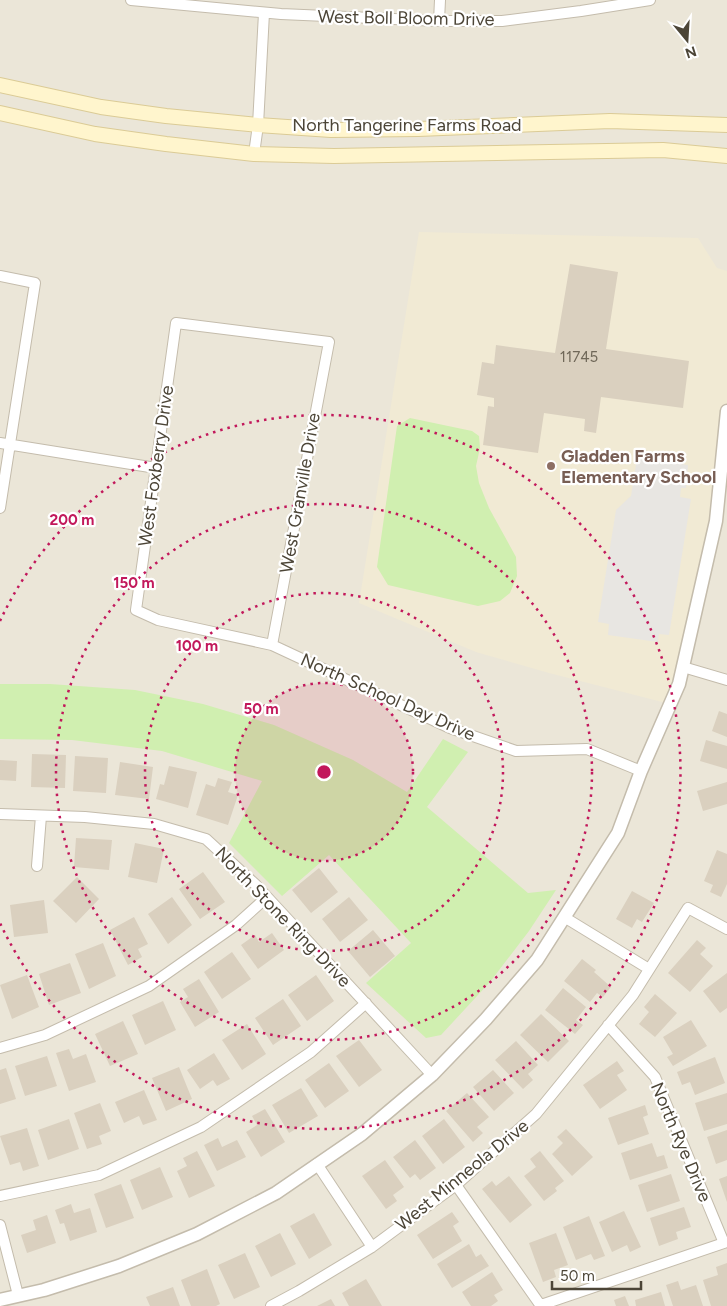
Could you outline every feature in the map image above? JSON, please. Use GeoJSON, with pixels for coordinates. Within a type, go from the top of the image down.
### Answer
{"type":"FeatureCollection","features":[{"type":"Feature","properties":{"kind":"main road","name":"North Tangerine Farms Road"},"geometry":{"type":"LineString","coordinates":[[0,85],[101,107],[166,116],[331,130],[418,129],[610,121],[727,125]]}},
{"type":"Feature","properties":{"kind":"main road","name":"North Tangerine Farms Road"},"geometry":{"type":"LineString","coordinates":[[0,113],[95,134],[254,154],[371,156],[663,150],[727,156]]}},
{"type":"Feature","properties":{"kind":"street","name":"West Boll Bloom Drive"},"geometry":{"type":"LineString","coordinates":[[131,0],[264,13],[439,21],[502,21],[650,0]]}},
{"type":"Feature","properties":{"kind":"street"},"geometry":{"type":"LineString","coordinates":[[439,21],[440,0]]}},
{"type":"Feature","properties":{"kind":"street"},"geometry":{"type":"LineString","coordinates":[[254,154],[258,125],[264,13]]}},
{"type":"Feature","properties":{"kind":"street"},"geometry":{"type":"LineString","coordinates":[[0,276],[35,283],[5,444],[0,508]]}},
{"type":"Feature","properties":{"kind":"street","name":"West Foxberry Drive"},"geometry":{"type":"LineString","coordinates":[[136,610],[176,323],[329,342]]}},
{"type":"Feature","properties":{"kind":"street","name":"West Granville Drive"},"geometry":{"type":"LineString","coordinates":[[272,645],[329,342]]}},
{"type":"Feature","properties":{"kind":"street"},"geometry":{"type":"LineString","coordinates":[[0,1300],[44,1290],[120,1266],[197,1234],[276,1193],[362,1134],[432,1075],[486,1019],[537,960],[618,833],[641,771],[679,684],[716,521],[727,411]]}},
{"type":"Feature","properties":{"kind":"street"},"geometry":{"type":"LineString","coordinates":[[5,444],[156,468]]}},
{"type":"Feature","properties":{"kind":"street","name":"North School Day Drive"},"geometry":{"type":"LineString","coordinates":[[136,610],[158,620],[272,645],[450,728],[516,751],[587,749],[641,771]]}},
{"type":"Feature","properties":{"kind":"street"},"geometry":{"type":"LineString","coordinates":[[683,667],[727,680]]}},
{"type":"Feature","properties":{"kind":"street","name":"North Stone Ring Drive"},"geometry":{"type":"LineString","coordinates":[[0,814],[85,817],[154,824],[206,839],[267,897],[432,1075]]}},
{"type":"Feature","properties":{"kind":"street"},"geometry":{"type":"LineString","coordinates":[[37,866],[41,816]]}},
{"type":"Feature","properties":{"kind":"street"},"geometry":{"type":"LineString","coordinates":[[0,1048],[45,1035],[150,986],[236,925],[267,897]]}},
{"type":"Feature","properties":{"kind":"street","name":"West Minneola Drive"},"geometry":{"type":"LineString","coordinates":[[271,1306],[372,1248],[456,1185],[536,1114],[632,995],[688,908],[727,929]]}},
{"type":"Feature","properties":{"kind":"street"},"geometry":{"type":"LineString","coordinates":[[564,918],[649,969]]}},
{"type":"Feature","properties":{"kind":"street"},"geometry":{"type":"LineString","coordinates":[[0,1196],[98,1174],[201,1127],[311,1052],[366,1003]]}},
{"type":"Feature","properties":{"kind":"street","name":"North Rye Drive"},"geometry":{"type":"LineString","coordinates":[[608,1025],[655,1077],[726,1243]]}},
{"type":"Feature","properties":{"kind":"street"},"geometry":{"type":"LineString","coordinates":[[317,1164],[372,1248]]}},
{"type":"Feature","properties":{"kind":"street"},"geometry":{"type":"LineString","coordinates":[[456,1185],[541,1306],[726,1243]]}},
{"type":"Feature","properties":{"kind":"street"},"geometry":{"type":"LineString","coordinates":[[0,1225],[18,1295]]}},
{"type":"Feature","properties":{"kind":"shaded area"},"geometry":{"type":"Polygon","coordinates":[[[0,0],[727,0],[727,1306],[0,1306],[0,0]]]}},
{"type":"Feature","properties":{"kind":"shaded area","name":"Gladden Farms Elementary School"},"geometry":{"type":"Polygon","coordinates":[[[419,232],[698,238],[717,268],[727,271],[727,411],[716,521],[670,704],[476,652],[359,603],[419,232]]]}},
{"type":"Feature","properties":{"kind":"shaded area"},"geometry":{"type":"Polygon","coordinates":[[[637,458],[688,465],[686,488],[681,488],[680,497],[691,499],[669,635],[659,634],[658,642],[608,635],[609,624],[598,622],[616,510],[631,496],[637,458]]]}},
{"type":"Feature","properties":{"kind":"green space"},"geometry":{"type":"Polygon","coordinates":[[[410,418],[472,431],[479,436],[480,448],[476,466],[479,483],[489,508],[516,557],[517,576],[510,593],[500,601],[478,606],[388,585],[377,567],[397,426],[410,418]]]}},
{"type":"Feature","properties":{"kind":"green space"},"geometry":{"type":"Polygon","coordinates":[[[0,684],[50,684],[135,690],[203,704],[274,725],[353,760],[407,792],[443,739],[468,752],[427,807],[528,893],[556,890],[529,931],[490,982],[441,1035],[426,1038],[366,983],[411,943],[329,855],[282,896],[229,843],[262,781],[162,751],[72,740],[0,739],[0,684]]]}},
{"type":"Feature","properties":{"kind":"building"},"geometry":{"type":"Polygon","coordinates":[[[570,264],[618,272],[606,349],[689,361],[683,408],[601,397],[596,433],[584,431],[585,419],[544,413],[538,453],[483,445],[488,406],[494,407],[494,398],[477,395],[482,362],[494,364],[496,345],[555,353],[570,264]]]}},
{"type":"Feature","properties":{"kind":"building"},"geometry":{"type":"Polygon","coordinates":[[[719,711],[727,714],[727,737],[712,731],[719,711]]]}},
{"type":"Feature","properties":{"kind":"building"},"geometry":{"type":"Polygon","coordinates":[[[706,740],[727,746],[727,769],[700,761],[706,740]]]}},
{"type":"Feature","properties":{"kind":"building"},"geometry":{"type":"Polygon","coordinates":[[[32,754],[66,755],[65,788],[31,787],[32,754]]]}},
{"type":"Feature","properties":{"kind":"building"},"geometry":{"type":"Polygon","coordinates":[[[75,756],[108,758],[106,793],[73,791],[75,756]]]}},
{"type":"Feature","properties":{"kind":"building"},"geometry":{"type":"Polygon","coordinates":[[[0,760],[17,761],[16,781],[0,780],[0,760]]]}},
{"type":"Feature","properties":{"kind":"building"},"geometry":{"type":"Polygon","coordinates":[[[120,762],[153,767],[149,799],[115,795],[120,762]]]}},
{"type":"Feature","properties":{"kind":"building"},"geometry":{"type":"Polygon","coordinates":[[[169,766],[197,772],[188,808],[156,799],[160,784],[164,785],[169,766]]]}},
{"type":"Feature","properties":{"kind":"building"},"geometry":{"type":"Polygon","coordinates":[[[218,778],[232,782],[228,792],[238,795],[228,825],[196,815],[206,784],[215,787],[218,778]]]}},
{"type":"Feature","properties":{"kind":"building"},"geometry":{"type":"Polygon","coordinates":[[[727,782],[727,804],[703,811],[697,791],[727,782]]]}},
{"type":"Feature","properties":{"kind":"building"},"geometry":{"type":"Polygon","coordinates":[[[76,838],[112,840],[109,870],[74,867],[76,838]]]}},
{"type":"Feature","properties":{"kind":"building"},"geometry":{"type":"Polygon","coordinates":[[[135,843],[164,849],[157,883],[128,877],[135,843]]]}},
{"type":"Feature","properties":{"kind":"building"},"geometry":{"type":"Polygon","coordinates":[[[717,850],[727,854],[727,884],[721,897],[710,892],[713,885],[704,881],[717,850]]]}},
{"type":"Feature","properties":{"kind":"building"},"geometry":{"type":"Polygon","coordinates":[[[319,868],[338,892],[311,913],[292,890],[319,868]]]}},
{"type":"Feature","properties":{"kind":"building"},"geometry":{"type":"Polygon","coordinates":[[[203,872],[225,902],[200,919],[179,889],[203,872]]]}},
{"type":"Feature","properties":{"kind":"building"},"geometry":{"type":"Polygon","coordinates":[[[77,877],[99,899],[76,923],[53,901],[77,877]]]}},
{"type":"Feature","properties":{"kind":"building"},"geometry":{"type":"Polygon","coordinates":[[[632,891],[654,903],[642,922],[637,919],[632,928],[616,919],[632,891]]]}},
{"type":"Feature","properties":{"kind":"building"},"geometry":{"type":"Polygon","coordinates":[[[172,897],[192,925],[168,944],[148,914],[172,897]]]}},
{"type":"Feature","properties":{"kind":"building"},"geometry":{"type":"Polygon","coordinates":[[[349,897],[368,920],[340,942],[322,919],[349,897]]]}},
{"type":"Feature","properties":{"kind":"building"},"geometry":{"type":"Polygon","coordinates":[[[44,900],[48,933],[14,937],[10,905],[44,900]]]}},
{"type":"Feature","properties":{"kind":"building"},"geometry":{"type":"Polygon","coordinates":[[[134,917],[148,944],[138,949],[142,957],[128,965],[110,930],[134,917]]]}},
{"type":"Feature","properties":{"kind":"building"},"geometry":{"type":"Polygon","coordinates":[[[373,930],[395,956],[370,977],[348,951],[373,930]]]}},
{"type":"Feature","properties":{"kind":"building"},"geometry":{"type":"Polygon","coordinates":[[[272,933],[284,950],[258,969],[241,945],[255,935],[259,942],[272,933]]]}},
{"type":"Feature","properties":{"kind":"building"},"geometry":{"type":"Polygon","coordinates":[[[697,940],[706,948],[700,954],[713,966],[690,992],[668,973],[697,940]]]}},
{"type":"Feature","properties":{"kind":"building"},"geometry":{"type":"Polygon","coordinates":[[[103,943],[116,976],[89,989],[75,954],[103,943]]]}},
{"type":"Feature","properties":{"kind":"building"},"geometry":{"type":"Polygon","coordinates":[[[232,952],[251,979],[222,999],[204,972],[232,952]]]}},
{"type":"Feature","properties":{"kind":"building"},"geometry":{"type":"Polygon","coordinates":[[[582,959],[596,970],[594,972],[611,987],[603,997],[597,993],[590,1002],[564,981],[582,959]]]}},
{"type":"Feature","properties":{"kind":"building"},"geometry":{"type":"Polygon","coordinates":[[[70,963],[81,993],[49,1005],[39,974],[70,963]]]}},
{"type":"Feature","properties":{"kind":"building"},"geometry":{"type":"Polygon","coordinates":[[[727,973],[727,1008],[720,1013],[703,991],[727,973]]]}},
{"type":"Feature","properties":{"kind":"building"},"geometry":{"type":"Polygon","coordinates":[[[27,975],[39,1007],[12,1019],[0,985],[27,975]]]}},
{"type":"Feature","properties":{"kind":"building"},"geometry":{"type":"Polygon","coordinates":[[[316,975],[334,1001],[307,1021],[288,995],[316,975]]]}},
{"type":"Feature","properties":{"kind":"building"},"geometry":{"type":"Polygon","coordinates":[[[199,979],[219,1012],[195,1027],[180,1002],[188,997],[183,989],[199,979]]]}},
{"type":"Feature","properties":{"kind":"building"},"geometry":{"type":"Polygon","coordinates":[[[563,988],[586,1007],[576,1020],[583,1025],[575,1034],[545,1010],[563,988]]]}},
{"type":"Feature","properties":{"kind":"building"},"geometry":{"type":"Polygon","coordinates":[[[655,994],[677,1013],[655,1037],[639,1024],[649,1012],[644,1007],[655,994]]]}},
{"type":"Feature","properties":{"kind":"building"},"geometry":{"type":"Polygon","coordinates":[[[283,999],[301,1026],[273,1045],[255,1018],[283,999]]]}},
{"type":"Feature","properties":{"kind":"building"},"geometry":{"type":"Polygon","coordinates":[[[163,1001],[176,1030],[145,1045],[132,1015],[163,1001]]]}},
{"type":"Feature","properties":{"kind":"building"},"geometry":{"type":"Polygon","coordinates":[[[541,1014],[569,1041],[548,1062],[520,1035],[541,1014]]]}},
{"type":"Feature","properties":{"kind":"building"},"geometry":{"type":"Polygon","coordinates":[[[691,1020],[707,1046],[673,1066],[667,1057],[673,1054],[663,1037],[691,1020]]]}},
{"type":"Feature","properties":{"kind":"building"},"geometry":{"type":"Polygon","coordinates":[[[123,1021],[138,1054],[110,1066],[95,1034],[123,1021]]]}},
{"type":"Feature","properties":{"kind":"building"},"geometry":{"type":"Polygon","coordinates":[[[247,1024],[266,1054],[242,1070],[222,1040],[247,1024]]]}},
{"type":"Feature","properties":{"kind":"building"},"geometry":{"type":"Polygon","coordinates":[[[359,1040],[382,1070],[359,1087],[336,1056],[359,1040]]]}},
{"type":"Feature","properties":{"kind":"building"},"geometry":{"type":"Polygon","coordinates":[[[516,1041],[538,1065],[528,1074],[533,1080],[523,1089],[495,1060],[516,1041]]]}},
{"type":"Feature","properties":{"kind":"building"},"geometry":{"type":"Polygon","coordinates":[[[69,1049],[73,1059],[86,1054],[96,1082],[69,1091],[56,1053],[69,1049]]]}},
{"type":"Feature","properties":{"kind":"building"},"geometry":{"type":"Polygon","coordinates":[[[214,1053],[230,1079],[217,1086],[213,1080],[200,1089],[187,1070],[214,1053]]]}},
{"type":"Feature","properties":{"kind":"building"},"geometry":{"type":"Polygon","coordinates":[[[47,1056],[57,1086],[25,1096],[15,1066],[47,1056]]]}},
{"type":"Feature","properties":{"kind":"building"},"geometry":{"type":"Polygon","coordinates":[[[715,1057],[725,1083],[695,1095],[690,1082],[682,1085],[677,1072],[715,1057]]]}},
{"type":"Feature","properties":{"kind":"building"},"geometry":{"type":"Polygon","coordinates":[[[617,1061],[624,1071],[617,1075],[627,1090],[600,1109],[583,1085],[617,1061]]]}},
{"type":"Feature","properties":{"kind":"building"},"geometry":{"type":"Polygon","coordinates":[[[329,1063],[349,1091],[325,1108],[305,1080],[329,1063]]]}},
{"type":"Feature","properties":{"kind":"building"},"geometry":{"type":"Polygon","coordinates":[[[179,1067],[192,1099],[166,1111],[152,1078],[179,1067]]]}},
{"type":"Feature","properties":{"kind":"building"},"geometry":{"type":"Polygon","coordinates":[[[6,1068],[16,1099],[0,1104],[0,1070],[6,1068]]]}},
{"type":"Feature","properties":{"kind":"building"},"geometry":{"type":"Polygon","coordinates":[[[493,1070],[514,1093],[494,1111],[473,1087],[493,1070]]]}},
{"type":"Feature","properties":{"kind":"building"},"geometry":{"type":"Polygon","coordinates":[[[301,1088],[318,1116],[289,1133],[272,1105],[301,1088]]]}},
{"type":"Feature","properties":{"kind":"building"},"geometry":{"type":"Polygon","coordinates":[[[144,1090],[157,1120],[143,1125],[139,1116],[124,1123],[115,1102],[144,1090]]]}},
{"type":"Feature","properties":{"kind":"building"},"geometry":{"type":"Polygon","coordinates":[[[467,1093],[489,1117],[477,1127],[483,1133],[473,1142],[446,1111],[467,1093]]]}},
{"type":"Feature","properties":{"kind":"building"},"geometry":{"type":"Polygon","coordinates":[[[727,1093],[727,1124],[704,1131],[695,1103],[727,1093]]]}},
{"type":"Feature","properties":{"kind":"building"},"geometry":{"type":"Polygon","coordinates":[[[100,1103],[111,1131],[99,1136],[102,1144],[87,1149],[74,1113],[100,1103]]]}},
{"type":"Feature","properties":{"kind":"building"},"geometry":{"type":"Polygon","coordinates":[[[645,1105],[648,1115],[643,1117],[649,1134],[618,1145],[608,1118],[645,1105]]]}},
{"type":"Feature","properties":{"kind":"building"},"geometry":{"type":"Polygon","coordinates":[[[265,1109],[285,1142],[261,1157],[246,1132],[257,1125],[252,1116],[265,1109]]]}},
{"type":"Feature","properties":{"kind":"building"},"geometry":{"type":"Polygon","coordinates":[[[69,1119],[79,1149],[48,1160],[38,1130],[69,1119]]]}},
{"type":"Feature","properties":{"kind":"building"},"geometry":{"type":"Polygon","coordinates":[[[444,1119],[465,1147],[443,1164],[422,1136],[444,1119]]]}},
{"type":"Feature","properties":{"kind":"building"},"geometry":{"type":"Polygon","coordinates":[[[27,1128],[39,1166],[23,1171],[20,1162],[10,1165],[0,1136],[27,1128]]]}},
{"type":"Feature","properties":{"kind":"building"},"geometry":{"type":"Polygon","coordinates":[[[566,1129],[593,1157],[572,1176],[552,1154],[563,1143],[557,1137],[566,1129]]]}},
{"type":"Feature","properties":{"kind":"building"},"geometry":{"type":"Polygon","coordinates":[[[727,1130],[727,1160],[716,1164],[707,1137],[727,1130]]]}},
{"type":"Feature","properties":{"kind":"building"},"geometry":{"type":"Polygon","coordinates":[[[218,1138],[222,1147],[237,1140],[246,1157],[217,1171],[204,1145],[218,1138]]]}},
{"type":"Feature","properties":{"kind":"building"},"geometry":{"type":"Polygon","coordinates":[[[415,1140],[436,1168],[420,1180],[415,1174],[410,1178],[393,1157],[415,1140]]]}},
{"type":"Feature","properties":{"kind":"building"},"geometry":{"type":"Polygon","coordinates":[[[652,1143],[657,1157],[664,1155],[668,1168],[630,1180],[621,1153],[652,1143]]]}},
{"type":"Feature","properties":{"kind":"building"},"geometry":{"type":"Polygon","coordinates":[[[197,1151],[215,1186],[189,1198],[177,1171],[187,1166],[183,1158],[197,1151]]]}},
{"type":"Feature","properties":{"kind":"building"},"geometry":{"type":"Polygon","coordinates":[[[540,1151],[564,1181],[555,1188],[557,1191],[544,1201],[524,1176],[536,1167],[530,1159],[540,1151]]]}},
{"type":"Feature","properties":{"kind":"building"},"geometry":{"type":"Polygon","coordinates":[[[385,1160],[404,1187],[393,1195],[397,1201],[386,1209],[362,1176],[385,1160]]]}},
{"type":"Feature","properties":{"kind":"building"},"geometry":{"type":"Polygon","coordinates":[[[160,1167],[173,1197],[142,1210],[130,1180],[160,1167]]]}},
{"type":"Feature","properties":{"kind":"building"},"geometry":{"type":"Polygon","coordinates":[[[671,1174],[680,1201],[647,1212],[638,1185],[671,1174]]]}},
{"type":"Feature","properties":{"kind":"building"},"geometry":{"type":"Polygon","coordinates":[[[509,1176],[532,1205],[510,1223],[482,1189],[492,1181],[496,1186],[509,1176]]]}},
{"type":"Feature","properties":{"kind":"building"},"geometry":{"type":"Polygon","coordinates":[[[727,1176],[727,1202],[719,1179],[727,1176]]]}},
{"type":"Feature","properties":{"kind":"building"},"geometry":{"type":"Polygon","coordinates":[[[121,1184],[134,1218],[106,1228],[94,1194],[121,1184]]]}},
{"type":"Feature","properties":{"kind":"building"},"geometry":{"type":"Polygon","coordinates":[[[71,1204],[74,1213],[90,1208],[97,1232],[70,1241],[64,1223],[60,1224],[55,1210],[71,1204]]]}},
{"type":"Feature","properties":{"kind":"building"},"geometry":{"type":"Polygon","coordinates":[[[684,1207],[691,1227],[676,1232],[678,1239],[659,1246],[650,1218],[684,1207]]]}},
{"type":"Feature","properties":{"kind":"building"},"geometry":{"type":"Polygon","coordinates":[[[624,1211],[641,1247],[630,1252],[627,1245],[612,1252],[599,1222],[624,1211]]]}},
{"type":"Feature","properties":{"kind":"building"},"geometry":{"type":"Polygon","coordinates":[[[452,1212],[459,1222],[453,1226],[462,1241],[433,1259],[417,1235],[452,1212]]]}},
{"type":"Feature","properties":{"kind":"building"},"geometry":{"type":"Polygon","coordinates":[[[314,1213],[332,1245],[309,1259],[290,1226],[314,1213]]]}},
{"type":"Feature","properties":{"kind":"building"},"geometry":{"type":"Polygon","coordinates":[[[47,1215],[56,1243],[27,1253],[21,1235],[36,1230],[33,1220],[47,1215]]]}},
{"type":"Feature","properties":{"kind":"building"},"geometry":{"type":"Polygon","coordinates":[[[589,1216],[605,1256],[594,1260],[591,1254],[576,1260],[563,1227],[589,1216]]]}},
{"type":"Feature","properties":{"kind":"building"},"geometry":{"type":"Polygon","coordinates":[[[280,1233],[296,1264],[271,1277],[255,1246],[280,1233]]]}},
{"type":"Feature","properties":{"kind":"building"},"geometry":{"type":"Polygon","coordinates":[[[556,1233],[568,1265],[554,1270],[556,1277],[543,1282],[529,1243],[556,1233]]]}},
{"type":"Feature","properties":{"kind":"building"},"geometry":{"type":"Polygon","coordinates":[[[469,1244],[476,1257],[481,1254],[489,1266],[452,1288],[437,1264],[469,1244]]]}},
{"type":"Feature","properties":{"kind":"building"},"geometry":{"type":"Polygon","coordinates":[[[245,1253],[260,1287],[234,1299],[218,1265],[245,1253]]]}},
{"type":"Feature","properties":{"kind":"building"},"geometry":{"type":"Polygon","coordinates":[[[727,1263],[727,1306],[711,1306],[703,1280],[718,1275],[716,1267],[727,1263]]]}},
{"type":"Feature","properties":{"kind":"building"},"geometry":{"type":"Polygon","coordinates":[[[207,1269],[220,1304],[216,1306],[191,1306],[181,1280],[207,1269]]]}},
{"type":"Feature","properties":{"kind":"building"},"geometry":{"type":"Polygon","coordinates":[[[492,1272],[503,1290],[494,1295],[498,1301],[491,1306],[471,1306],[462,1292],[492,1272]]]}},
{"type":"Feature","properties":{"kind":"building"},"geometry":{"type":"Polygon","coordinates":[[[366,1279],[382,1306],[349,1306],[342,1293],[366,1279]]]}},
{"type":"Feature","properties":{"kind":"building"},"geometry":{"type":"Polygon","coordinates":[[[678,1281],[681,1290],[696,1285],[703,1306],[673,1306],[666,1285],[678,1281]]]}},
{"type":"Feature","properties":{"kind":"building"},"geometry":{"type":"Polygon","coordinates":[[[173,1287],[180,1306],[150,1306],[146,1297],[173,1287]]]}},
{"type":"Feature","properties":{"kind":"building"},"geometry":{"type":"Polygon","coordinates":[[[661,1292],[665,1306],[636,1306],[635,1300],[661,1292]]]}},
{"type":"Feature","properties":{"kind":"building"},"geometry":{"type":"Polygon","coordinates":[[[625,1296],[629,1306],[616,1306],[614,1300],[625,1296]]]}},
{"type":"Feature","properties":{"kind":"building"},"geometry":{"type":"Polygon","coordinates":[[[331,1299],[335,1306],[317,1306],[331,1299]]]}},
{"type":"Feature","properties":{"kind":"place","name":"Gladden Farms Elementary School"},"geometry":{"type":"Point","coordinates":[551,466]}}]}
